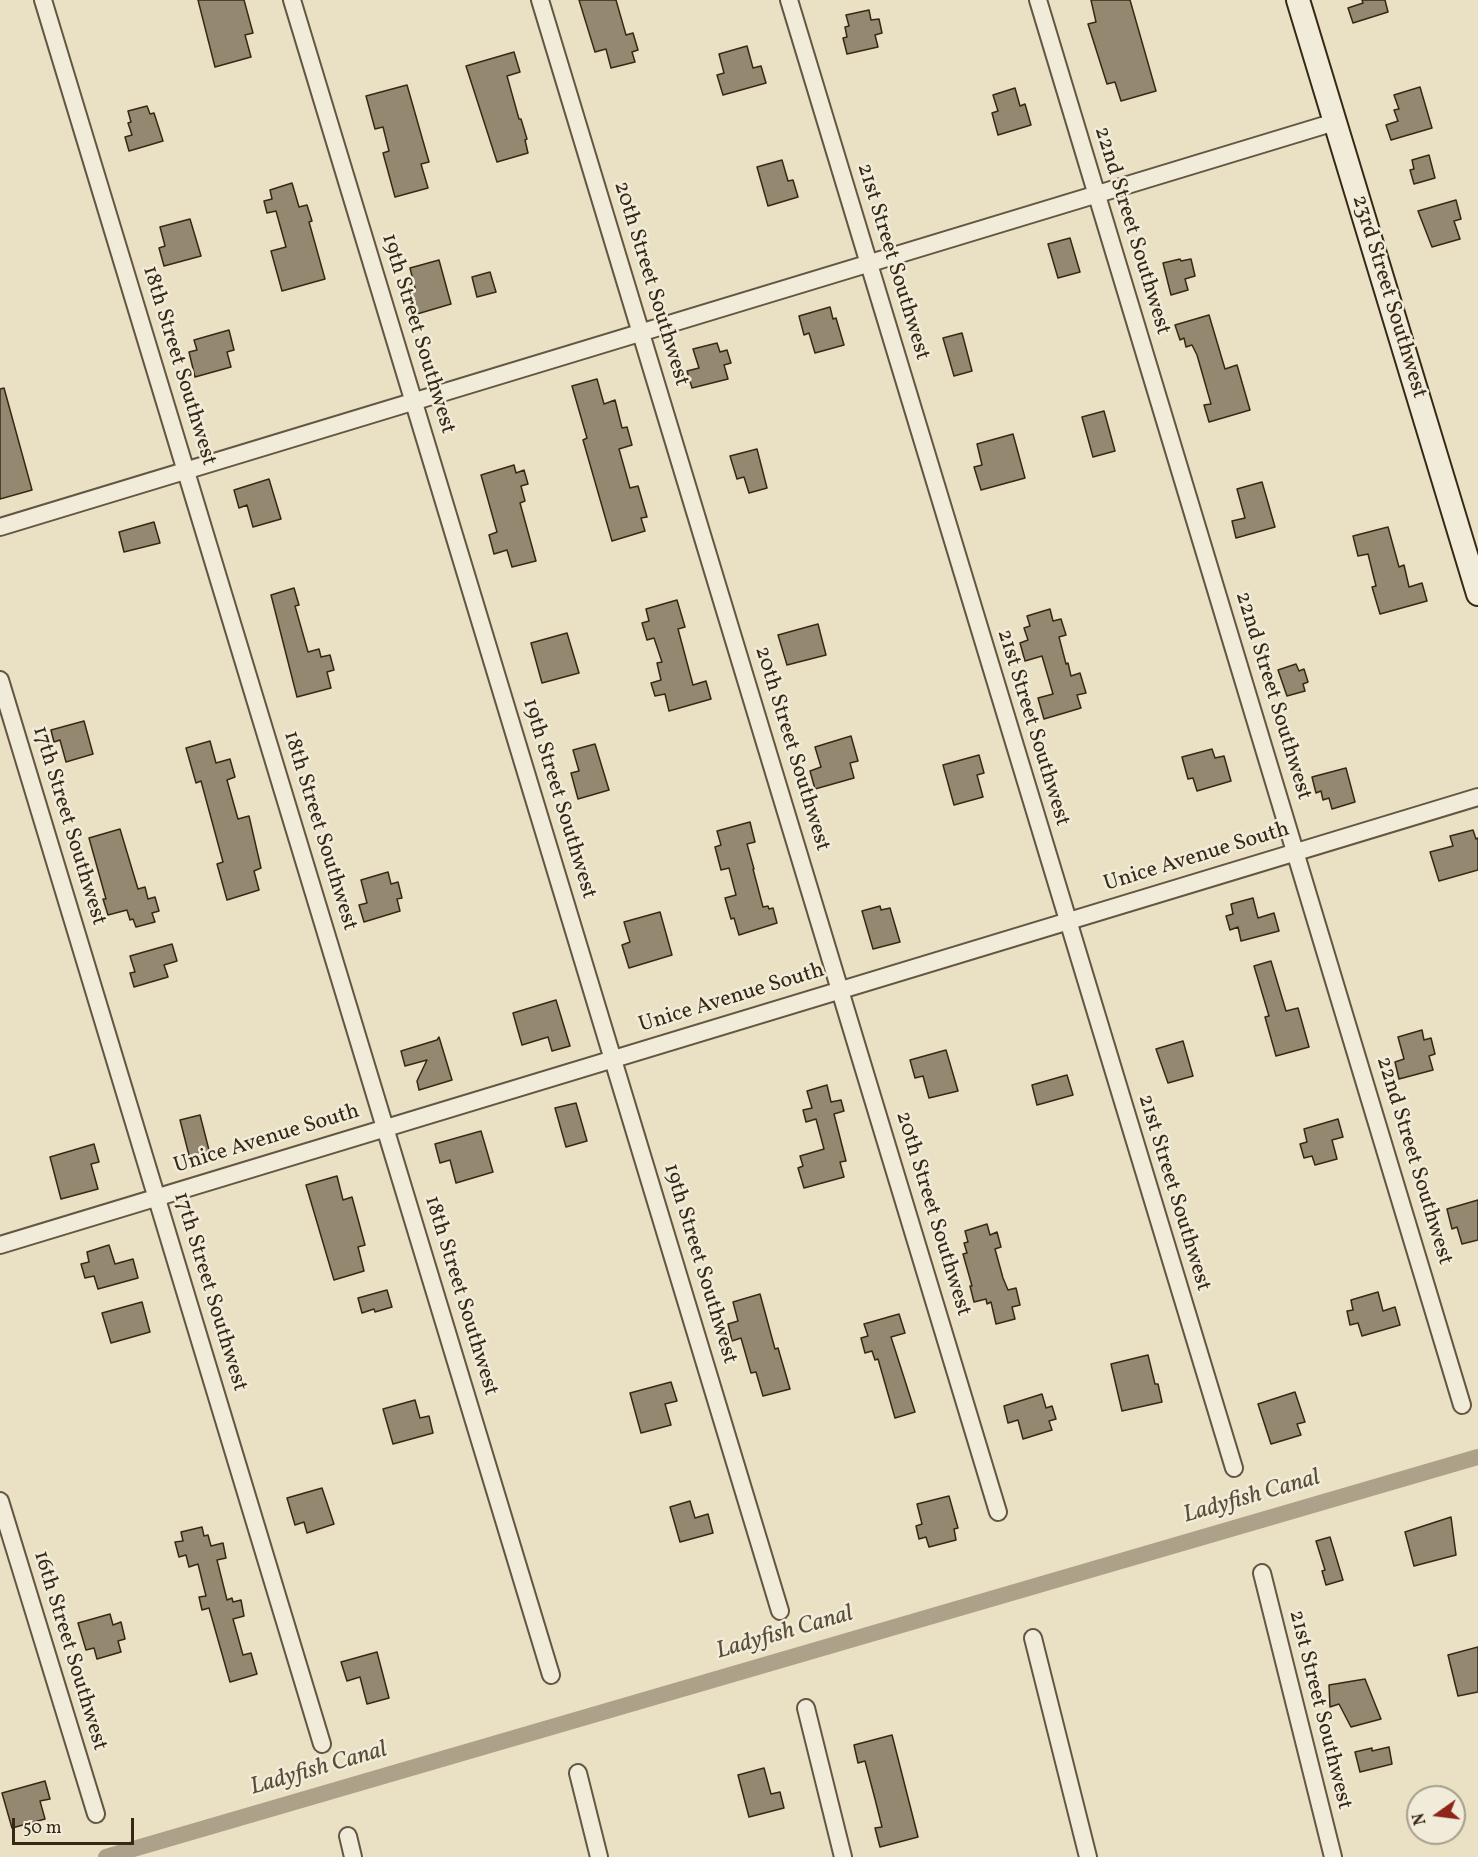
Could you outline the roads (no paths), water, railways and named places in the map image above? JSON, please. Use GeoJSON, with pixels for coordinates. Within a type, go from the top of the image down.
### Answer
{"type":"FeatureCollection","features":[{"type":"Feature","properties":{"kind":"street","name":"18th Street Southwest"},"geometry":{"type":"LineString","coordinates":[[43,0],[551,1675]]}},
{"type":"Feature","properties":{"kind":"street","name":"19th Street Southwest"},"geometry":{"type":"LineString","coordinates":[[292,0],[780,1611]]}},
{"type":"Feature","properties":{"kind":"street","name":"20th Street Southwest"},"geometry":{"type":"LineString","coordinates":[[540,0],[998,1512]]}},
{"type":"Feature","properties":{"kind":"street","name":"21st Street Southwest"},"geometry":{"type":"LineString","coordinates":[[789,0],[1233,1468]]}},
{"type":"Feature","properties":{"kind":"street","name":"22nd Street Southwest"},"geometry":{"type":"LineString","coordinates":[[1038,0],[1462,1405]]}},
{"type":"Feature","properties":{"kind":"street","name":"23rd Street Southwest"},"geometry":{"type":"LineString","coordinates":[[1298,0],[1478,594]]}},
{"type":"Feature","properties":{"kind":"street"},"geometry":{"type":"LineString","coordinates":[[0,527],[870,265],[1335,122]]}},
{"type":"Feature","properties":{"kind":"street","name":"17th Street Southwest"},"geometry":{"type":"LineString","coordinates":[[0,680],[322,1744]]}},
{"type":"Feature","properties":{"kind":"street","name":"Unice Avenue South"},"geometry":{"type":"LineString","coordinates":[[0,1245],[1478,797]]}},
{"type":"Feature","properties":{"kind":"street","name":"16th Street Southwest"},"geometry":{"type":"LineString","coordinates":[[0,1504],[96,1814]]}},
{"type":"Feature","properties":{"kind":"street","name":"21st Street Southwest"},"geometry":{"type":"LineString","coordinates":[[1262,1573],[1333,1857]]}},
{"type":"Feature","properties":{"kind":"street"},"geometry":{"type":"LineString","coordinates":[[1033,1638],[1088,1857]]}},
{"type":"Feature","properties":{"kind":"street"},"geometry":{"type":"LineString","coordinates":[[806,1708],[843,1857]]}},
{"type":"Feature","properties":{"kind":"street"},"geometry":{"type":"LineString","coordinates":[[578,1773],[599,1857]]}},
{"type":"Feature","properties":{"kind":"street"},"geometry":{"type":"LineString","coordinates":[[348,1836],[353,1857]]}},
{"type":"Feature","properties":{"kind":"waterway","name":"Ladyfish Canal"},"geometry":{"type":"LineString","coordinates":[[106,1857],[1478,1457]]}}]}
